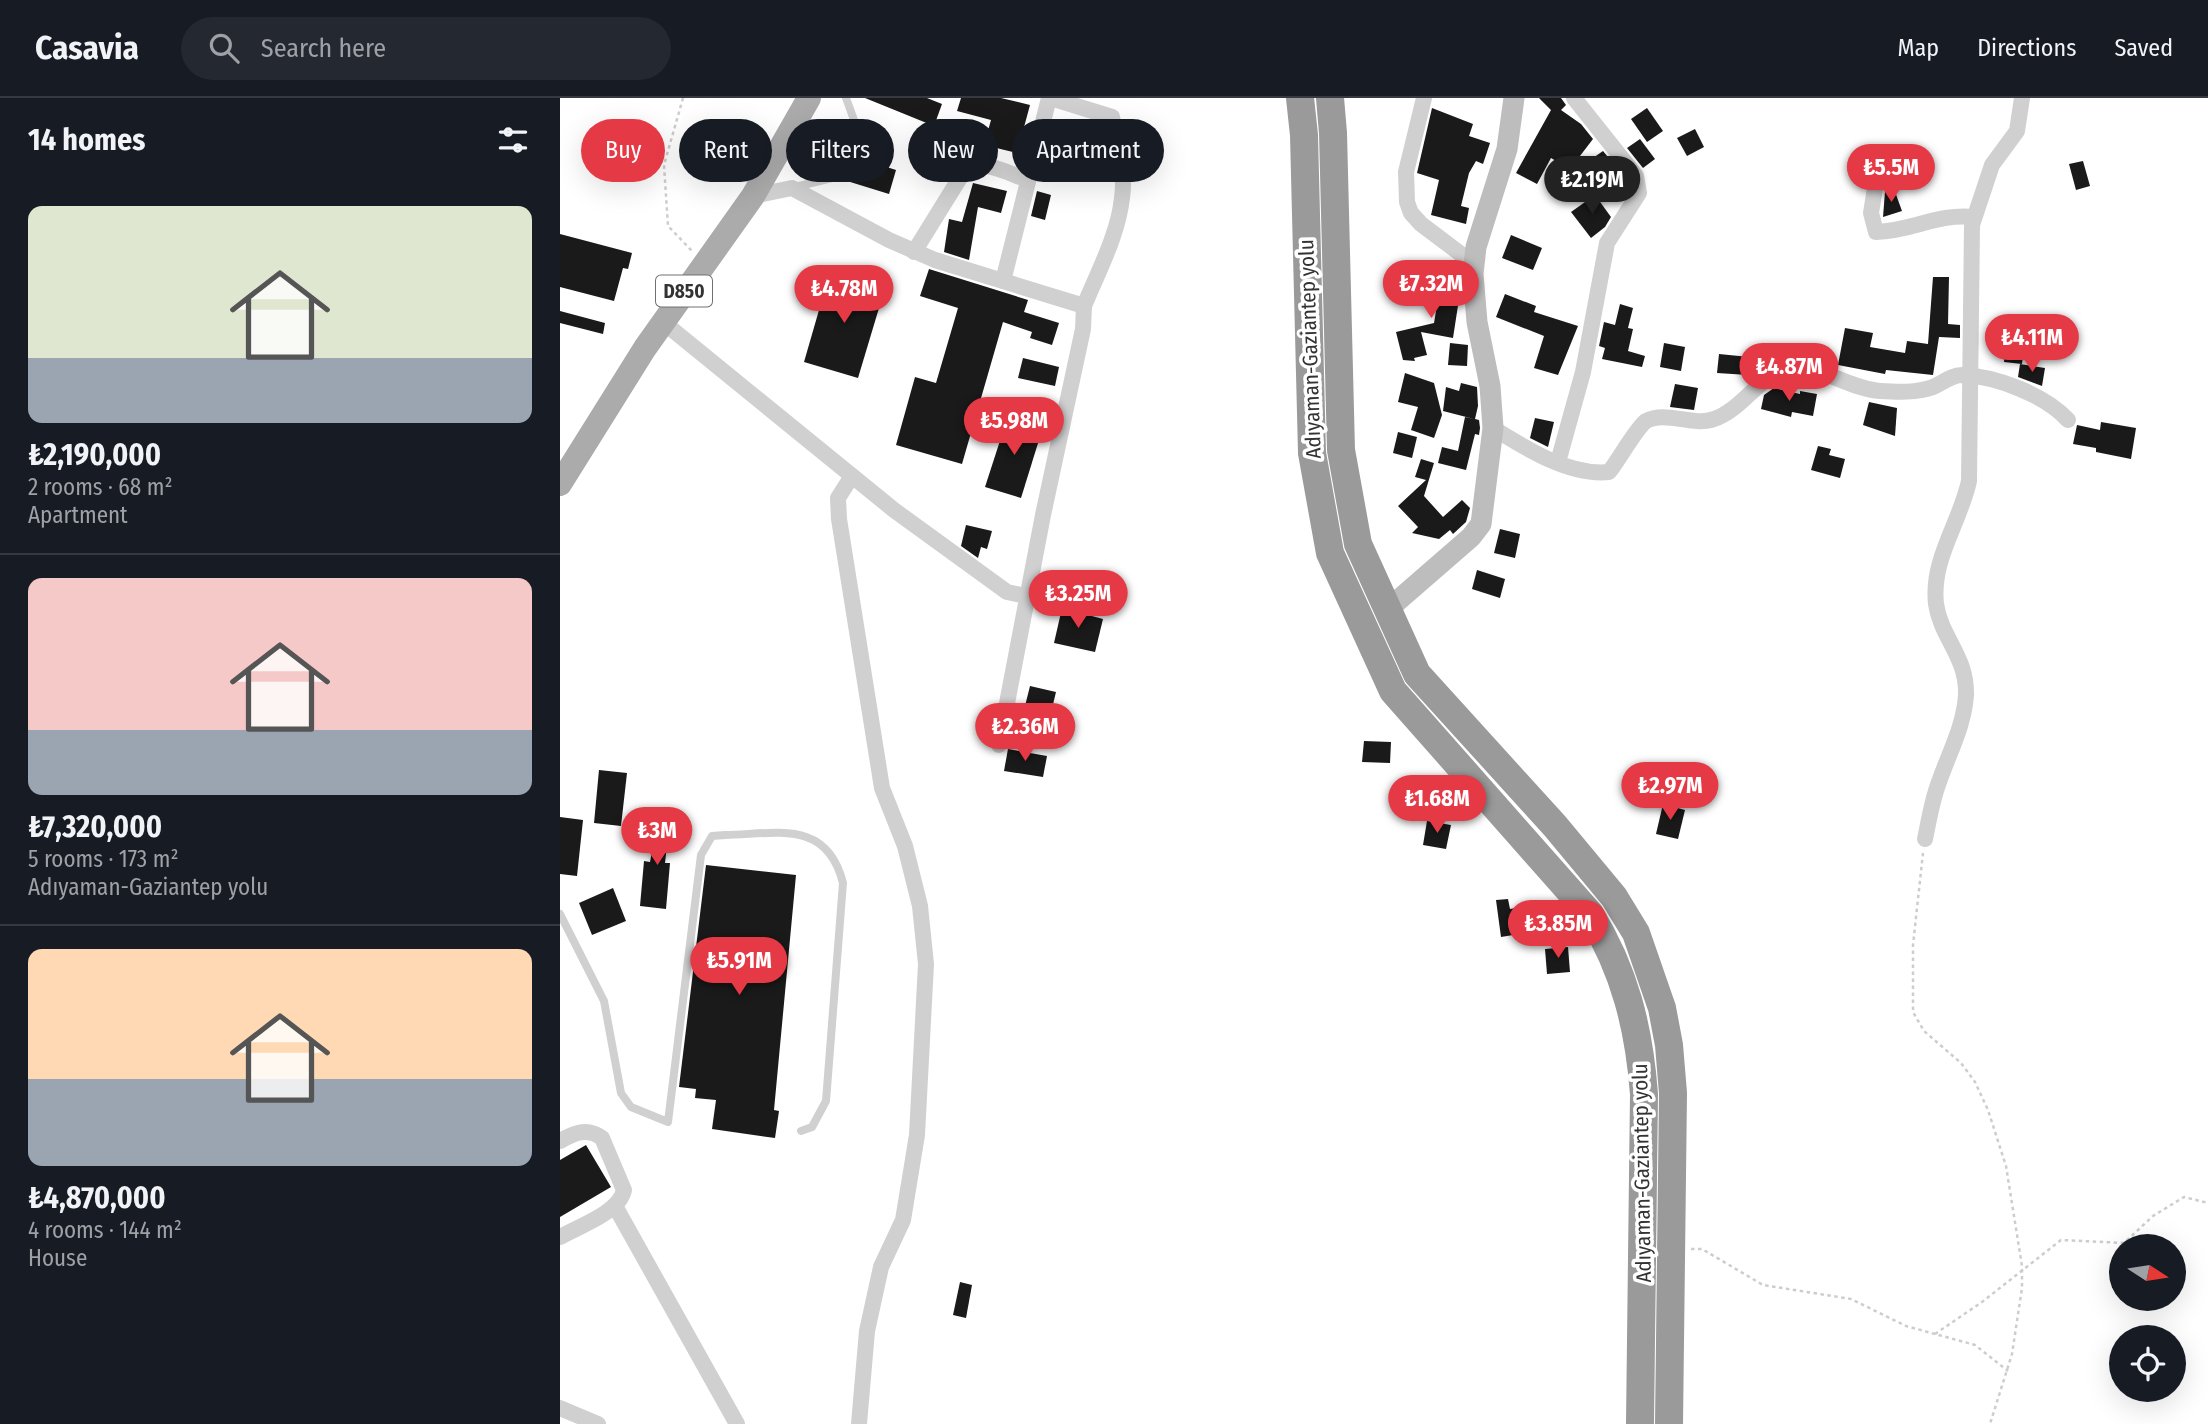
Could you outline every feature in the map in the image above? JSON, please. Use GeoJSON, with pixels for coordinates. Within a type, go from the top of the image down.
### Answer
{"type":"FeatureCollection","features":[{"type":"Feature","properties":{"kind":"highway","name":"Adıyaman-Gaziantep yolu"},"geometry":{"type":"LineString","coordinates":[[1300,98],[1304,135],[1312,453],[1331,553],[1393,691],[1590,914],[1610,946],[1634,1015],[1641,1049],[1644,1094],[1640,1424]]}},
{"type":"Feature","properties":{"kind":"highway","name":"Adıyaman-Gaziantep yolu"},"geometry":{"type":"LineString","coordinates":[[1330,98],[1334,133],[1341,450],[1358,544],[1418,674],[1555,826],[1614,897],[1636,933],[1651,969],[1669,1045],[1673,1093],[1669,1424]]}},
{"type":"Feature","properties":{"kind":"main road","name":"D850"},"geometry":{"type":"LineString","coordinates":[[560,484],[663,322],[753,196],[809,98]]}},
{"type":"Feature","properties":{"kind":"street"},"geometry":{"type":"LineString","coordinates":[[999,745],[1083,329],[1084,306],[1117,225],[1123,196],[1112,117],[1050,98],[1044,119]]}},
{"type":"Feature","properties":{"kind":"street"},"geometry":{"type":"LineString","coordinates":[[1424,98],[1406,172],[1407,202],[1411,213],[1422,224],[1474,264]]}},
{"type":"Feature","properties":{"kind":"street"},"geometry":{"type":"LineString","coordinates":[[1387,610],[1471,537],[1482,524],[1493,428],[1490,386],[1476,322],[1474,264],[1476,247],[1507,149],[1514,98]]}},
{"type":"Feature","properties":{"kind":"street"},"geometry":{"type":"LineString","coordinates":[[1558,462],[1583,372],[1607,243],[1639,193],[1640,185],[1628,165],[1574,98]]}},
{"type":"Feature","properties":{"kind":"street"},"geometry":{"type":"LineString","coordinates":[[1925,839],[1939,782],[1953,749],[1966,697],[1966,677],[1960,656],[1939,619],[1936,601],[1939,559],[1964,503],[1969,481],[1972,377],[1969,298],[1974,217],[1992,166],[2017,131],[2022,98]]}},
{"type":"Feature","properties":{"kind":"street"},"geometry":{"type":"LineString","coordinates":[[914,251],[966,168],[973,164],[1012,175]]}},
{"type":"Feature","properties":{"kind":"street"},"geometry":{"type":"LineString","coordinates":[[1003,281],[1028,182]]}},
{"type":"Feature","properties":{"kind":"street"},"geometry":{"type":"LineString","coordinates":[[1876,182],[1871,213],[1876,232],[1905,229],[1952,215],[1974,217]]}},
{"type":"Feature","properties":{"kind":"street"},"geometry":{"type":"LineString","coordinates":[[753,196],[792,188],[914,251],[1084,306]]}},
{"type":"Feature","properties":{"kind":"street"},"geometry":{"type":"LineString","coordinates":[[1905,229],[1907,246]]}},
{"type":"Feature","properties":{"kind":"street"},"geometry":{"type":"LineString","coordinates":[[663,322],[852,477],[1007,592],[1027,596]]}},
{"type":"Feature","properties":{"kind":"street"},"geometry":{"type":"LineString","coordinates":[[1493,428],[1521,446],[1558,462],[1586,472],[1609,472],[1645,422],[1656,418],[1712,420],[1729,412],[1774,374],[1793,368],[1812,369],[1854,388],[1880,391],[1923,390],[1947,378],[1961,375],[1999,382],[2059,411],[2068,421]]}},
{"type":"Feature","properties":{"kind":"street"},"geometry":{"type":"LineString","coordinates":[[852,477],[838,498],[839,519],[883,788],[905,846],[917,894],[926,964],[917,1135],[902,1220],[881,1267],[867,1331],[859,1424]]}},
{"type":"Feature","properties":{"kind":"street"},"geometry":{"type":"LineString","coordinates":[[560,1141],[585,1131],[601,1138],[622,1180],[622,1199],[615,1206],[560,1237]]}},
{"type":"Feature","properties":{"kind":"street"},"geometry":{"type":"LineString","coordinates":[[615,1206],[737,1424]]}},
{"type":"Feature","properties":{"kind":"street"},"geometry":{"type":"LineString","coordinates":[[560,1408],[598,1424]]}},
{"type":"Feature","properties":{"kind":"lane"},"geometry":{"type":"LineString","coordinates":[[792,188],[832,178],[841,170],[858,131],[846,98]]}},
{"type":"Feature","properties":{"kind":"lane"},"geometry":{"type":"LineString","coordinates":[[560,914],[604,1001],[621,1093],[631,1107],[668,1122],[701,855],[706,845],[712,836],[724,835],[806,834],[819,841],[835,858],[843,883],[826,1101],[821,1116],[812,1128],[801,1131]]}},
{"type":"Feature","properties":{"kind":"path"},"geometry":{"type":"LineString","coordinates":[[683,98],[664,165],[668,226],[704,263]]}},
{"type":"Feature","properties":{"kind":"path"},"geometry":{"type":"LineString","coordinates":[[1925,839],[1915,919],[1913,1012],[1924,1031],[1961,1063],[1975,1082],[1988,1110],[2006,1166],[2022,1269],[2022,1288],[2008,1371],[1990,1424]]}},
{"type":"Feature","properties":{"kind":"path"},"geometry":{"type":"LineString","coordinates":[[1935,1334],[2061,1240],[2124,1243],[2153,1216],[2184,1197],[2208,1203]]}},
{"type":"Feature","properties":{"kind":"path"},"geometry":{"type":"LineString","coordinates":[[1673,1251],[1702,1249],[1763,1285],[1851,1299],[1906,1326],[1975,1345],[2008,1371]]}},
{"type":"Feature","properties":{"kind":"building"},"geometry":{"type":"Polygon","coordinates":[[[865,98],[927,98],[942,104],[937,119],[917,119],[865,98]]]}},
{"type":"Feature","properties":{"kind":"building"},"geometry":{"type":"Polygon","coordinates":[[[961,98],[1001,98],[1030,105],[1026,119],[1012,119],[1012,152],[998,148],[998,119],[957,111],[961,98]]]}},
{"type":"Feature","properties":{"kind":"building"},"geometry":{"type":"Polygon","coordinates":[[[1539,98],[1561,98],[1566,105],[1561,110],[1581,124],[1593,139],[1570,169],[1551,158],[1537,184],[1516,173],[1551,110],[1539,98]]]}},
{"type":"Feature","properties":{"kind":"building"},"geometry":{"type":"Polygon","coordinates":[[[1432,108],[1473,124],[1469,136],[1490,143],[1483,164],[1476,161],[1469,173],[1461,206],[1469,208],[1466,224],[1431,215],[1439,180],[1417,173],[1432,108]]]}},
{"type":"Feature","properties":{"kind":"building"},"geometry":{"type":"Polygon","coordinates":[[[1647,108],[1663,131],[1647,142],[1631,119],[1647,108]]]}},
{"type":"Feature","properties":{"kind":"building"},"geometry":{"type":"Polygon","coordinates":[[[1695,129],[1704,147],[1687,156],[1677,138],[1695,129]]]}},
{"type":"Feature","properties":{"kind":"building"},"geometry":{"type":"Polygon","coordinates":[[[1640,139],[1655,159],[1643,168],[1627,148],[1640,139]]]}},
{"type":"Feature","properties":{"kind":"building"},"geometry":{"type":"Polygon","coordinates":[[[1603,151],[1616,167],[1592,184],[1580,167],[1603,151]]]}},
{"type":"Feature","properties":{"kind":"building"},"geometry":{"type":"Polygon","coordinates":[[[2083,161],[2090,186],[2076,190],[2069,164],[2083,161]]]}},
{"type":"Feature","properties":{"kind":"building"},"geometry":{"type":"Polygon","coordinates":[[[850,182],[892,182],[889,194],[850,182]]]}},
{"type":"Feature","properties":{"kind":"building"},"geometry":{"type":"Polygon","coordinates":[[[973,183],[1007,191],[1001,213],[978,207],[969,260],[944,252],[949,219],[962,222],[973,183]]]}},
{"type":"Feature","properties":{"kind":"building"},"geometry":{"type":"Polygon","coordinates":[[[1894,189],[1902,211],[1883,217],[1885,192],[1894,189]]]}},
{"type":"Feature","properties":{"kind":"building"},"geometry":{"type":"Polygon","coordinates":[[[1037,191],[1051,195],[1045,220],[1031,216],[1037,191]]]}},
{"type":"Feature","properties":{"kind":"building"},"geometry":{"type":"Polygon","coordinates":[[[1595,195],[1611,217],[1605,227],[1591,238],[1571,212],[1595,195]]]}},
{"type":"Feature","properties":{"kind":"building"},"geometry":{"type":"Polygon","coordinates":[[[560,234],[632,253],[628,269],[623,268],[614,301],[560,287],[560,234]]]}},
{"type":"Feature","properties":{"kind":"building"},"geometry":{"type":"Polygon","coordinates":[[[1511,235],[1542,248],[1533,270],[1502,258],[1511,235]]]}},
{"type":"Feature","properties":{"kind":"building"},"geometry":{"type":"Polygon","coordinates":[[[929,269],[1028,300],[1024,312],[1059,323],[1052,345],[1030,338],[1032,332],[1003,322],[962,464],[896,445],[915,377],[936,383],[958,308],[920,296],[929,269]]]}},
{"type":"Feature","properties":{"kind":"building"},"geometry":{"type":"Polygon","coordinates":[[[830,272],[885,288],[858,378],[804,362],[830,272]]]}},
{"type":"Feature","properties":{"kind":"building"},"geometry":{"type":"Polygon","coordinates":[[[1429,277],[1452,281],[1450,297],[1459,299],[1453,338],[1421,332],[1427,355],[1414,358],[1415,361],[1403,360],[1396,332],[1434,323],[1437,305],[1425,303],[1429,277]]]}},
{"type":"Feature","properties":{"kind":"building"},"geometry":{"type":"Polygon","coordinates":[[[1933,277],[1949,277],[1948,324],[1960,325],[1960,338],[1939,337],[1933,375],[1886,370],[1885,374],[1838,365],[1845,328],[1873,333],[1870,347],[1905,353],[1907,341],[1928,344],[1933,277]]]}},
{"type":"Feature","properties":{"kind":"building"},"geometry":{"type":"Polygon","coordinates":[[[1505,294],[1536,306],[1534,312],[1578,326],[1558,375],[1534,368],[1544,336],[1496,317],[1505,294]]]}},
{"type":"Feature","properties":{"kind":"building"},"geometry":{"type":"Polygon","coordinates":[[[1620,304],[1633,308],[1628,328],[1633,329],[1628,351],[1645,356],[1642,367],[1602,359],[1605,348],[1599,346],[1604,322],[1615,325],[1620,304]]]}},
{"type":"Feature","properties":{"kind":"building"},"geometry":{"type":"Polygon","coordinates":[[[560,311],[605,323],[603,334],[560,323],[560,311]]]}},
{"type":"Feature","properties":{"kind":"building"},"geometry":{"type":"Polygon","coordinates":[[[2007,328],[2026,330],[2022,364],[2004,362],[2007,328]]]}},
{"type":"Feature","properties":{"kind":"building"},"geometry":{"type":"Polygon","coordinates":[[[1450,343],[1468,345],[1467,366],[1448,365],[1450,343]]]}},
{"type":"Feature","properties":{"kind":"building"},"geometry":{"type":"Polygon","coordinates":[[[1664,343],[1685,347],[1681,371],[1660,367],[1664,343]]]}},
{"type":"Feature","properties":{"kind":"building"},"geometry":{"type":"Polygon","coordinates":[[[1719,354],[1749,357],[1748,375],[1717,373],[1719,354]]]}},
{"type":"Feature","properties":{"kind":"building"},"geometry":{"type":"Polygon","coordinates":[[[1023,358],[1059,367],[1055,386],[1018,378],[1023,358]]]}},
{"type":"Feature","properties":{"kind":"building"},"geometry":{"type":"Polygon","coordinates":[[[2020,364],[2045,368],[2042,386],[2018,377],[2020,364]]]}},
{"type":"Feature","properties":{"kind":"building"},"geometry":{"type":"Polygon","coordinates":[[[1405,373],[1434,383],[1442,415],[1434,438],[1411,430],[1418,407],[1398,402],[1405,373]]]}},
{"type":"Feature","properties":{"kind":"building"},"geometry":{"type":"Polygon","coordinates":[[[1461,383],[1477,387],[1478,406],[1475,419],[1479,420],[1480,428],[1479,435],[1475,434],[1466,470],[1438,463],[1442,447],[1458,451],[1465,417],[1474,419],[1443,411],[1446,387],[1459,391],[1461,383]]]}},
{"type":"Feature","properties":{"kind":"building"},"geometry":{"type":"Polygon","coordinates":[[[1675,384],[1698,388],[1694,410],[1670,407],[1675,384]]]}},
{"type":"Feature","properties":{"kind":"building"},"geometry":{"type":"Polygon","coordinates":[[[1774,388],[1800,394],[1800,391],[1817,394],[1813,416],[1792,412],[1791,417],[1761,409],[1764,395],[1774,388]]]}},
{"type":"Feature","properties":{"kind":"building"},"geometry":{"type":"Polygon","coordinates":[[[1869,402],[1897,408],[1895,436],[1863,425],[1869,402]]]}},
{"type":"Feature","properties":{"kind":"building"},"geometry":{"type":"Polygon","coordinates":[[[1008,416],[1043,427],[1021,498],[985,487],[1008,416]]]}},
{"type":"Feature","properties":{"kind":"building"},"geometry":{"type":"Polygon","coordinates":[[[1535,418],[1554,422],[1548,447],[1530,438],[1535,418]]]}},
{"type":"Feature","properties":{"kind":"building"},"geometry":{"type":"Polygon","coordinates":[[[2101,422],[2136,428],[2131,459],[2073,444],[2077,425],[2100,430],[2101,422]]]}},
{"type":"Feature","properties":{"kind":"building"},"geometry":{"type":"Polygon","coordinates":[[[1398,432],[1417,437],[1412,458],[1393,453],[1398,432]]]}},
{"type":"Feature","properties":{"kind":"building"},"geometry":{"type":"Polygon","coordinates":[[[1818,446],[1831,449],[1829,455],[1845,459],[1840,478],[1811,470],[1818,446]]]}},
{"type":"Feature","properties":{"kind":"building"},"geometry":{"type":"Polygon","coordinates":[[[1421,459],[1434,463],[1424,496],[1443,517],[1462,500],[1470,508],[1466,522],[1453,534],[1450,530],[1439,539],[1412,533],[1418,527],[1398,506],[1426,480],[1415,477],[1421,459]]]}},
{"type":"Feature","properties":{"kind":"building"},"geometry":{"type":"Polygon","coordinates":[[[966,525],[992,531],[987,549],[981,547],[978,558],[961,546],[966,525]]]}},
{"type":"Feature","properties":{"kind":"building"},"geometry":{"type":"Polygon","coordinates":[[[1500,529],[1520,534],[1515,558],[1494,553],[1500,529]]]}},
{"type":"Feature","properties":{"kind":"building"},"geometry":{"type":"Polygon","coordinates":[[[1477,570],[1505,579],[1500,598],[1472,589],[1477,570]]]}},
{"type":"Feature","properties":{"kind":"building"},"geometry":{"type":"Polygon","coordinates":[[[1062,608],[1103,619],[1095,652],[1054,643],[1062,608]]]}},
{"type":"Feature","properties":{"kind":"building"},"geometry":{"type":"Polygon","coordinates":[[[1030,686],[1056,692],[1049,721],[1023,714],[1030,686]]]}},
{"type":"Feature","properties":{"kind":"building"},"geometry":{"type":"Polygon","coordinates":[[[1364,741],[1391,742],[1390,763],[1362,762],[1364,741]]]}},
{"type":"Feature","properties":{"kind":"building"},"geometry":{"type":"Polygon","coordinates":[[[1008,749],[1047,756],[1043,777],[1004,771],[1008,749]]]}},
{"type":"Feature","properties":{"kind":"building"},"geometry":{"type":"Polygon","coordinates":[[[599,770],[627,773],[621,826],[594,823],[599,770]]]}},
{"type":"Feature","properties":{"kind":"building"},"geometry":{"type":"Polygon","coordinates":[[[1663,804],[1685,810],[1678,839],[1656,834],[1663,804]]]}},
{"type":"Feature","properties":{"kind":"building"},"geometry":{"type":"Polygon","coordinates":[[[660,808],[671,810],[665,863],[670,863],[666,909],[640,906],[644,861],[650,862],[660,808]]]}},
{"type":"Feature","properties":{"kind":"building"},"geometry":{"type":"Polygon","coordinates":[[[560,817],[583,820],[577,876],[560,874],[560,817]]]}},
{"type":"Feature","properties":{"kind":"building"},"geometry":{"type":"Polygon","coordinates":[[[1427,821],[1451,825],[1446,849],[1423,845],[1427,821]]]}},
{"type":"Feature","properties":{"kind":"building"},"geometry":{"type":"Polygon","coordinates":[[[706,865],[796,875],[774,1110],[779,1111],[775,1138],[712,1129],[716,1100],[695,1098],[696,1089],[679,1087],[706,865]]]}},
{"type":"Feature","properties":{"kind":"building"},"geometry":{"type":"Polygon","coordinates":[[[613,888],[626,921],[592,935],[579,903],[613,888]]]}},
{"type":"Feature","properties":{"kind":"building"},"geometry":{"type":"Polygon","coordinates":[[[1508,899],[1510,909],[1528,906],[1530,920],[1523,921],[1525,933],[1501,937],[1496,900],[1508,899]]]}},
{"type":"Feature","properties":{"kind":"building"},"geometry":{"type":"Polygon","coordinates":[[[1568,947],[1570,972],[1547,974],[1545,949],[1568,947]]]}},
{"type":"Feature","properties":{"kind":"building"},"geometry":{"type":"Polygon","coordinates":[[[586,1145],[611,1187],[560,1217],[560,1160],[586,1145]]]}},
{"type":"Feature","properties":{"kind":"building"},"geometry":{"type":"Polygon","coordinates":[[[960,1282],[972,1285],[966,1318],[953,1315],[960,1282]]]}}]}
